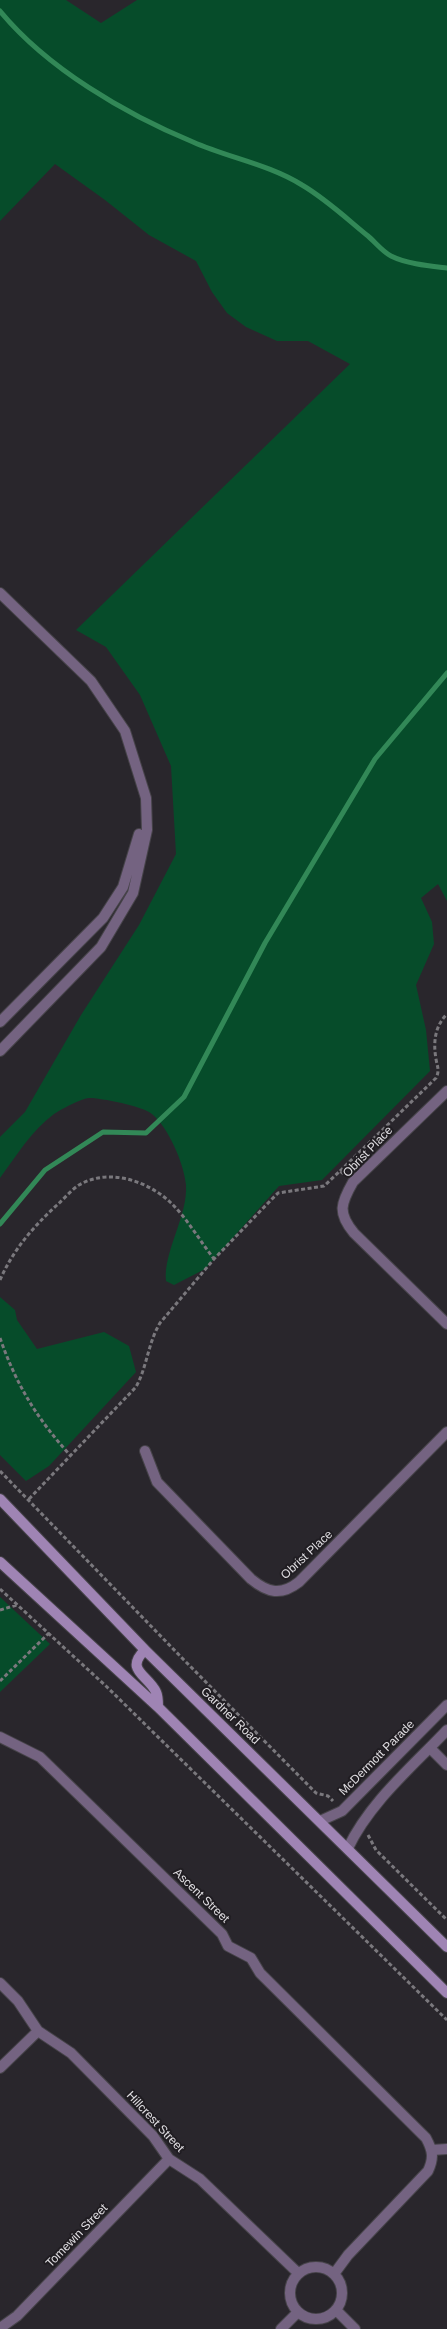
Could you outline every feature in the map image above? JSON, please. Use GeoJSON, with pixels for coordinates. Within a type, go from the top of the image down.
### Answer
{"type":"FeatureCollection","features":[{"type":"Feature","properties":{"kind":"street"},"geometry":{"type":"LineString","coordinates":[[0,593],[91,681],[125,731],[146,798],[147,830],[133,893],[101,948],[0,1051]]}},
{"type":"Feature","properties":{"kind":"street"},"geometry":{"type":"LineString","coordinates":[[0,1022],[103,918],[123,887],[138,842],[146,798]]}},
{"type":"Feature","properties":{"kind":"street","name":"Obrist Place"},"geometry":{"type":"LineString","coordinates":[[447,1091],[353,1182],[343,1200],[342,1213],[346,1224],[447,1324]]}},
{"type":"Feature","properties":{"kind":"street","name":"Obrist Place"},"geometry":{"type":"LineString","coordinates":[[146,1452],[158,1482],[251,1579],[263,1589],[289,1590],[447,1432]]}},
{"type":"Feature","properties":{"kind":"street","name":"Gardner Road"},"geometry":{"type":"LineString","coordinates":[[0,1499],[145,1650],[447,1947]]}},
{"type":"Feature","properties":{"kind":"street"},"geometry":{"type":"LineString","coordinates":[[0,1562],[158,1707],[447,1993]]}},
{"type":"Feature","properties":{"kind":"street"},"geometry":{"type":"LineString","coordinates":[[145,1650],[138,1656],[136,1663],[139,1672],[157,1692],[158,1707]]}},
{"type":"Feature","properties":{"kind":"street","name":"McDermott Parade"},"geometry":{"type":"LineString","coordinates":[[320,1821],[342,1811],[447,1705]]}},
{"type":"Feature","properties":{"kind":"street"},"geometry":{"type":"LineString","coordinates":[[348,1848],[358,1826],[387,1792],[447,1730]]}},
{"type":"Feature","properties":{"kind":"street","name":"Ascent Street"},"geometry":{"type":"LineString","coordinates":[[0,1737],[40,1757],[222,1934],[228,1946],[251,1958],[260,1973],[426,2138],[432,2150]]}},
{"type":"Feature","properties":{"kind":"street"},"geometry":{"type":"LineString","coordinates":[[430,1748],[447,1765]]}},
{"type":"Feature","properties":{"kind":"street","name":"Hillcrest Street"},"geometry":{"type":"LineString","coordinates":[[0,1983],[18,2001],[38,2031],[71,2053],[153,2136],[169,2159],[200,2179],[298,2273]]}},
{"type":"Feature","properties":{"kind":"street"},"geometry":{"type":"LineString","coordinates":[[0,2068],[38,2031]]}},
{"type":"Feature","properties":{"kind":"street"},"geometry":{"type":"LineString","coordinates":[[334,2274],[348,2255],[428,2171],[433,2159],[432,2150],[447,2149]]}},
{"type":"Feature","properties":{"kind":"street","name":"Tomewin Street"},"geometry":{"type":"LineString","coordinates":[[0,2328],[17,2316],[169,2159]]}},
{"type":"Feature","properties":{"kind":"street"},"geometry":{"type":"LineString","coordinates":[[315,2266],[324,2268],[334,2274],[340,2281],[342,2290],[341,2301],[336,2310],[329,2316],[314,2320],[298,2312],[292,2305],[289,2295],[291,2283],[298,2273],[315,2266]]}},
{"type":"Feature","properties":{"kind":"street"},"geometry":{"type":"LineString","coordinates":[[336,2310],[355,2329]]}},
{"type":"Feature","properties":{"kind":"street"},"geometry":{"type":"LineString","coordinates":[[281,2329],[298,2312]]}},
{"type":"Feature","properties":{"kind":"path"},"geometry":{"type":"LineString","coordinates":[[29,1499],[136,1387],[144,1373],[154,1333],[160,1323],[214,1260],[278,1193],[324,1186],[436,1078],[439,1068],[434,1041],[439,1023],[447,1014]]}},
{"type":"Feature","properties":{"kind":"path"},"geometry":{"type":"LineString","coordinates":[[340,1171],[353,1182]]}},
{"type":"Feature","properties":{"kind":"path"},"geometry":{"type":"LineString","coordinates":[[0,1280],[9,1260],[29,1232],[50,1211],[78,1185],[95,1178],[109,1176],[116,1176],[153,1190],[170,1202],[214,1260]]}},
{"type":"Feature","properties":{"kind":"path"},"geometry":{"type":"LineString","coordinates":[[0,1338],[11,1370],[32,1407],[51,1434],[70,1455]]}},
{"type":"Feature","properties":{"kind":"path"},"geometry":{"type":"LineString","coordinates":[[0,1471],[197,1674],[316,1793],[328,1796],[342,1811]]}},
{"type":"Feature","properties":{"kind":"path"},"geometry":{"type":"LineString","coordinates":[[0,1589],[49,1633],[447,2020]]}},
{"type":"Feature","properties":{"kind":"path"},"geometry":{"type":"LineString","coordinates":[[0,1610],[17,1604]]}},
{"type":"Feature","properties":{"kind":"path"},"geometry":{"type":"LineString","coordinates":[[0,1681],[49,1633]]}},
{"type":"Feature","properties":{"kind":"path"},"geometry":{"type":"LineString","coordinates":[[358,1826],[371,1838],[376,1850],[447,1920]]}},
{"type":"Feature","properties":{"kind":"green space"},"geometry":{"type":"Polygon","coordinates":[[[0,0],[66,0],[101,23],[137,0],[447,0],[447,901],[438,884],[421,898],[432,922],[434,944],[416,985],[426,1030],[430,1071],[322,1180],[279,1186],[205,1269],[174,1285],[166,1281],[166,1270],[186,1197],[185,1176],[179,1156],[169,1136],[164,1127],[152,1114],[140,1108],[95,1098],[76,1102],[54,1114],[38,1128],[0,1178],[0,1137],[25,1112],[81,1015],[139,925],[176,854],[171,766],[140,695],[106,647],[76,630],[350,364],[308,341],[277,341],[246,327],[227,313],[212,292],[196,261],[149,235],[55,164],[0,221],[0,0]]]}},
{"type":"Feature","properties":{"kind":"green space"},"geometry":{"type":"Polygon","coordinates":[[[0,1297],[15,1310],[17,1320],[37,1349],[104,1332],[129,1346],[136,1372],[49,1466],[26,1481],[0,1455],[0,1297]]]}},
{"type":"Feature","properties":{"kind":"green space"},"geometry":{"type":"Polygon","coordinates":[[[0,1597],[50,1644],[0,1692],[0,1597]]]}},
{"type":"Feature","properties":{"kind":"waterway"},"geometry":{"type":"LineString","coordinates":[[0,11],[40,52],[114,103],[167,131],[289,178],[328,203],[385,252],[397,259],[447,268]]}},
{"type":"Feature","properties":{"kind":"waterway"},"geometry":{"type":"LineString","coordinates":[[0,1224],[45,1170],[103,1132],[146,1133],[184,1097],[265,943],[375,759],[447,673]]}}]}
